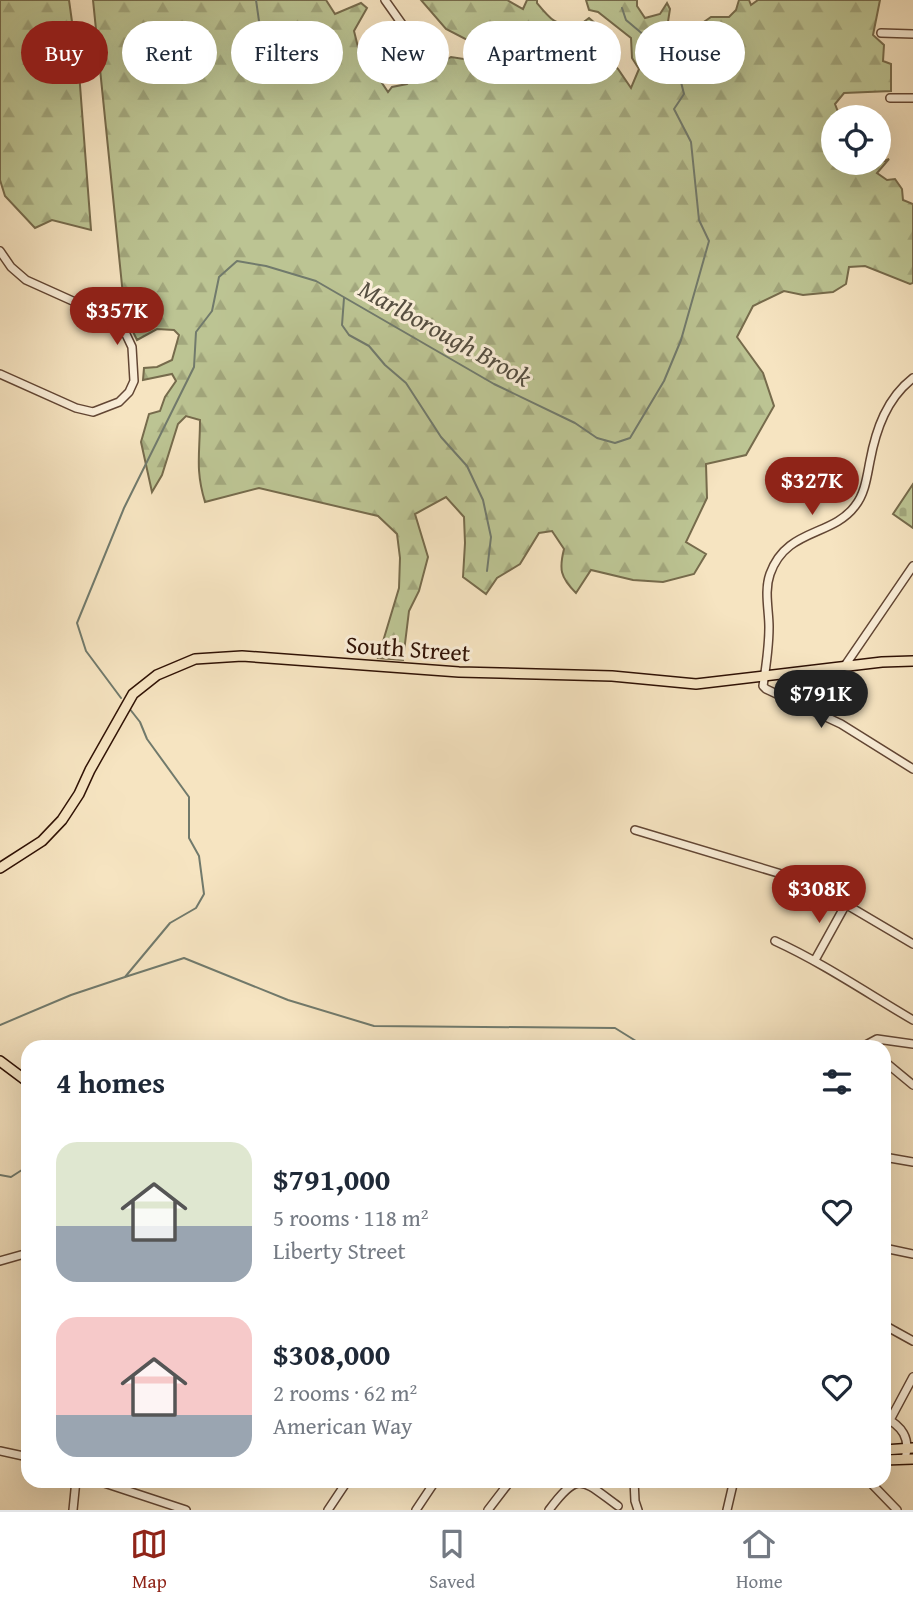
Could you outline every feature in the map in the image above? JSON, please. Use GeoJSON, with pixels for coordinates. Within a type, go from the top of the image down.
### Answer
{"type":"FeatureCollection","features":[{"type":"Feature","properties":{"kind":"main road","name":"South Street"},"geometry":{"type":"LineString","coordinates":[[0,868],[34,848],[62,820],[79,794],[132,694],[157,675],[195,659],[242,656],[459,672],[612,676],[678,684],[713,683],[882,662],[913,662]]}},
{"type":"Feature","properties":{"kind":"main road"},"geometry":{"type":"LineString","coordinates":[[0,1061],[21,1077]]}},
{"type":"Feature","properties":{"kind":"main road"},"geometry":{"type":"LineString","coordinates":[[891,1449],[911,1448]]}},
{"type":"Feature","properties":{"kind":"main road"},"geometry":{"type":"LineString","coordinates":[[891,1460],[909,1459]]}},
{"type":"Feature","properties":{"kind":"street"},"geometry":{"type":"LineString","coordinates":[[385,0],[400,21]]}},
{"type":"Feature","properties":{"kind":"street"},"geometry":{"type":"LineString","coordinates":[[881,33],[913,34]]}},
{"type":"Feature","properties":{"kind":"street"},"geometry":{"type":"LineString","coordinates":[[890,98],[913,98]]}},
{"type":"Feature","properties":{"kind":"street"},"geometry":{"type":"LineString","coordinates":[[0,251],[11,267],[26,280],[114,320],[123,328],[132,346],[134,381],[129,392],[119,402],[93,412],[76,408],[0,374]]}},
{"type":"Feature","properties":{"kind":"street"},"geometry":{"type":"LineString","coordinates":[[913,378],[899,390],[886,410],[875,436],[864,487],[856,505],[842,518],[794,542],[781,554],[771,572],[767,586],[769,634],[763,686],[766,690],[841,724],[913,769]]}},
{"type":"Feature","properties":{"kind":"street"},"geometry":{"type":"LineString","coordinates":[[844,667],[913,565]]}},
{"type":"Feature","properties":{"kind":"street"},"geometry":{"type":"LineString","coordinates":[[635,830],[808,882],[913,944]]}},
{"type":"Feature","properties":{"kind":"street"},"geometry":{"type":"LineString","coordinates":[[816,960],[846,904]]}},
{"type":"Feature","properties":{"kind":"street"},"geometry":{"type":"LineString","coordinates":[[775,941],[816,960],[913,1020]]}},
{"type":"Feature","properties":{"kind":"street"},"geometry":{"type":"LineString","coordinates":[[891,1041],[913,1044]]}},
{"type":"Feature","properties":{"kind":"street"},"geometry":{"type":"LineString","coordinates":[[891,1067],[913,1085]]}},
{"type":"Feature","properties":{"kind":"street"},"geometry":{"type":"LineString","coordinates":[[891,1158],[913,1162]]}},
{"type":"Feature","properties":{"kind":"street"},"geometry":{"type":"LineString","coordinates":[[891,1250],[913,1255]]}},
{"type":"Feature","properties":{"kind":"street"},"geometry":{"type":"LineString","coordinates":[[0,1261],[21,1255]]}},
{"type":"Feature","properties":{"kind":"street"},"geometry":{"type":"LineString","coordinates":[[891,1329],[913,1341]]}},
{"type":"Feature","properties":{"kind":"street"},"geometry":{"type":"LineString","coordinates":[[891,1412],[913,1377]]}},
{"type":"Feature","properties":{"kind":"street"},"geometry":{"type":"LineString","coordinates":[[891,1421],[904,1431],[911,1448],[909,1459]]}},
{"type":"Feature","properties":{"kind":"street"},"geometry":{"type":"LineString","coordinates":[[0,1451],[21,1456]]}},
{"type":"Feature","properties":{"kind":"street"},"geometry":{"type":"LineString","coordinates":[[73,1510],[74,1488]]}},
{"type":"Feature","properties":{"kind":"street"},"geometry":{"type":"LineString","coordinates":[[119,1488],[186,1510]]}},
{"type":"Feature","properties":{"kind":"street"},"geometry":{"type":"LineString","coordinates":[[328,1510],[343,1488]]}},
{"type":"Feature","properties":{"kind":"street"},"geometry":{"type":"LineString","coordinates":[[416,1510],[431,1488]]}},
{"type":"Feature","properties":{"kind":"street"},"geometry":{"type":"LineString","coordinates":[[488,1510],[505,1488]]}},
{"type":"Feature","properties":{"kind":"street"},"geometry":{"type":"LineString","coordinates":[[549,1510],[568,1488]]}},
{"type":"Feature","properties":{"kind":"street"},"geometry":{"type":"LineString","coordinates":[[592,1488],[616,1508],[635,1502]]}},
{"type":"Feature","properties":{"kind":"street"},"geometry":{"type":"LineString","coordinates":[[634,1488],[638,1510]]}},
{"type":"Feature","properties":{"kind":"street"},"geometry":{"type":"LineString","coordinates":[[727,1510],[732,1488]]}},
{"type":"Feature","properties":{"kind":"street"},"geometry":{"type":"LineString","coordinates":[[876,1488],[897,1510]]}},
{"type":"Feature","properties":{"kind":"green space"},"geometry":{"type":"Polygon","coordinates":[[[0,0],[69,0],[72,21],[21,21],[21,84],[80,84],[91,230],[52,220],[35,228],[5,196],[0,180],[0,0]]]}},
{"type":"Feature","properties":{"kind":"green space"},"geometry":{"type":"Polygon","coordinates":[[[93,0],[326,0],[335,14],[361,3],[367,8],[360,21],[357,21],[354,31],[357,43],[357,84],[383,84],[388,92],[392,87],[407,84],[449,84],[451,57],[463,59],[463,84],[621,84],[621,73],[631,88],[635,78],[635,84],[745,84],[745,21],[705,21],[711,17],[729,17],[736,10],[739,0],[749,0],[751,5],[758,0],[880,0],[873,35],[884,45],[883,61],[891,64],[891,91],[844,93],[835,105],[821,105],[821,175],[880,175],[887,180],[895,179],[902,189],[903,200],[913,204],[913,283],[865,266],[849,267],[846,284],[833,292],[803,295],[784,291],[753,306],[737,337],[763,373],[774,406],[746,455],[706,464],[707,498],[686,542],[706,554],[694,574],[663,582],[633,580],[591,570],[576,593],[564,577],[561,567],[564,549],[552,531],[539,533],[520,564],[497,578],[486,594],[463,577],[464,517],[446,497],[415,514],[428,557],[419,591],[409,611],[403,660],[378,658],[399,588],[400,558],[397,534],[378,516],[259,488],[205,502],[199,470],[200,420],[186,416],[178,424],[162,475],[152,492],[141,442],[149,414],[160,411],[165,397],[176,381],[172,374],[143,380],[144,368],[157,367],[172,360],[179,335],[174,330],[157,329],[137,340],[125,315],[102,84],[108,84],[108,21],[95,21],[93,0]]]}},
{"type":"Feature","properties":{"kind":"green space"},"geometry":{"type":"Polygon","coordinates":[[[421,0],[507,0],[523,9],[527,0],[537,0],[555,21],[463,21],[463,38],[449,31],[449,21],[439,21],[421,0]]]}},
{"type":"Feature","properties":{"kind":"green space"},"geometry":{"type":"Polygon","coordinates":[[[586,0],[637,0],[637,6],[645,18],[660,14],[667,3],[670,9],[668,21],[635,21],[635,63],[632,58],[631,38],[621,30],[621,21],[609,21],[598,12],[589,10],[586,0]]]}},
{"type":"Feature","properties":{"kind":"green space"},"geometry":{"type":"Polygon","coordinates":[[[913,484],[913,528],[893,514],[913,484]]]}},
{"type":"Feature","properties":{"kind":"waterway"},"geometry":{"type":"LineString","coordinates":[[256,0],[259,21]]}},
{"type":"Feature","properties":{"kind":"waterway","name":"Marlborough Brook"},"geometry":{"type":"LineString","coordinates":[[121,698],[86,651],[77,623],[124,508],[194,367],[196,332],[212,311],[219,277],[237,261],[266,266],[316,281],[494,384],[575,423],[597,438],[615,443],[630,438],[664,381],[681,340],[709,241],[699,220],[691,142],[674,109],[684,94],[679,74],[664,64],[647,61],[646,52],[651,41],[626,20],[622,8]]}},
{"type":"Feature","properties":{"kind":"waterway"},"geometry":{"type":"LineString","coordinates":[[344,298],[342,325],[349,335],[369,346],[385,365],[406,383],[441,437],[467,466],[483,500],[491,537],[487,571]]}},
{"type":"Feature","properties":{"kind":"waterway","name":"Marlborough Brook"},"geometry":{"type":"LineString","coordinates":[[0,1025],[71,995],[125,977],[170,923],[196,908],[204,894],[199,856],[189,838],[189,797],[147,739],[140,722],[129,708]]}},
{"type":"Feature","properties":{"kind":"waterway"},"geometry":{"type":"LineString","coordinates":[[125,977],[184,958],[288,1000],[374,1026],[615,1028],[634,1040]]}},
{"type":"Feature","properties":{"kind":"waterway"},"geometry":{"type":"LineString","coordinates":[[0,1175],[11,1177],[21,1171]]}}]}
